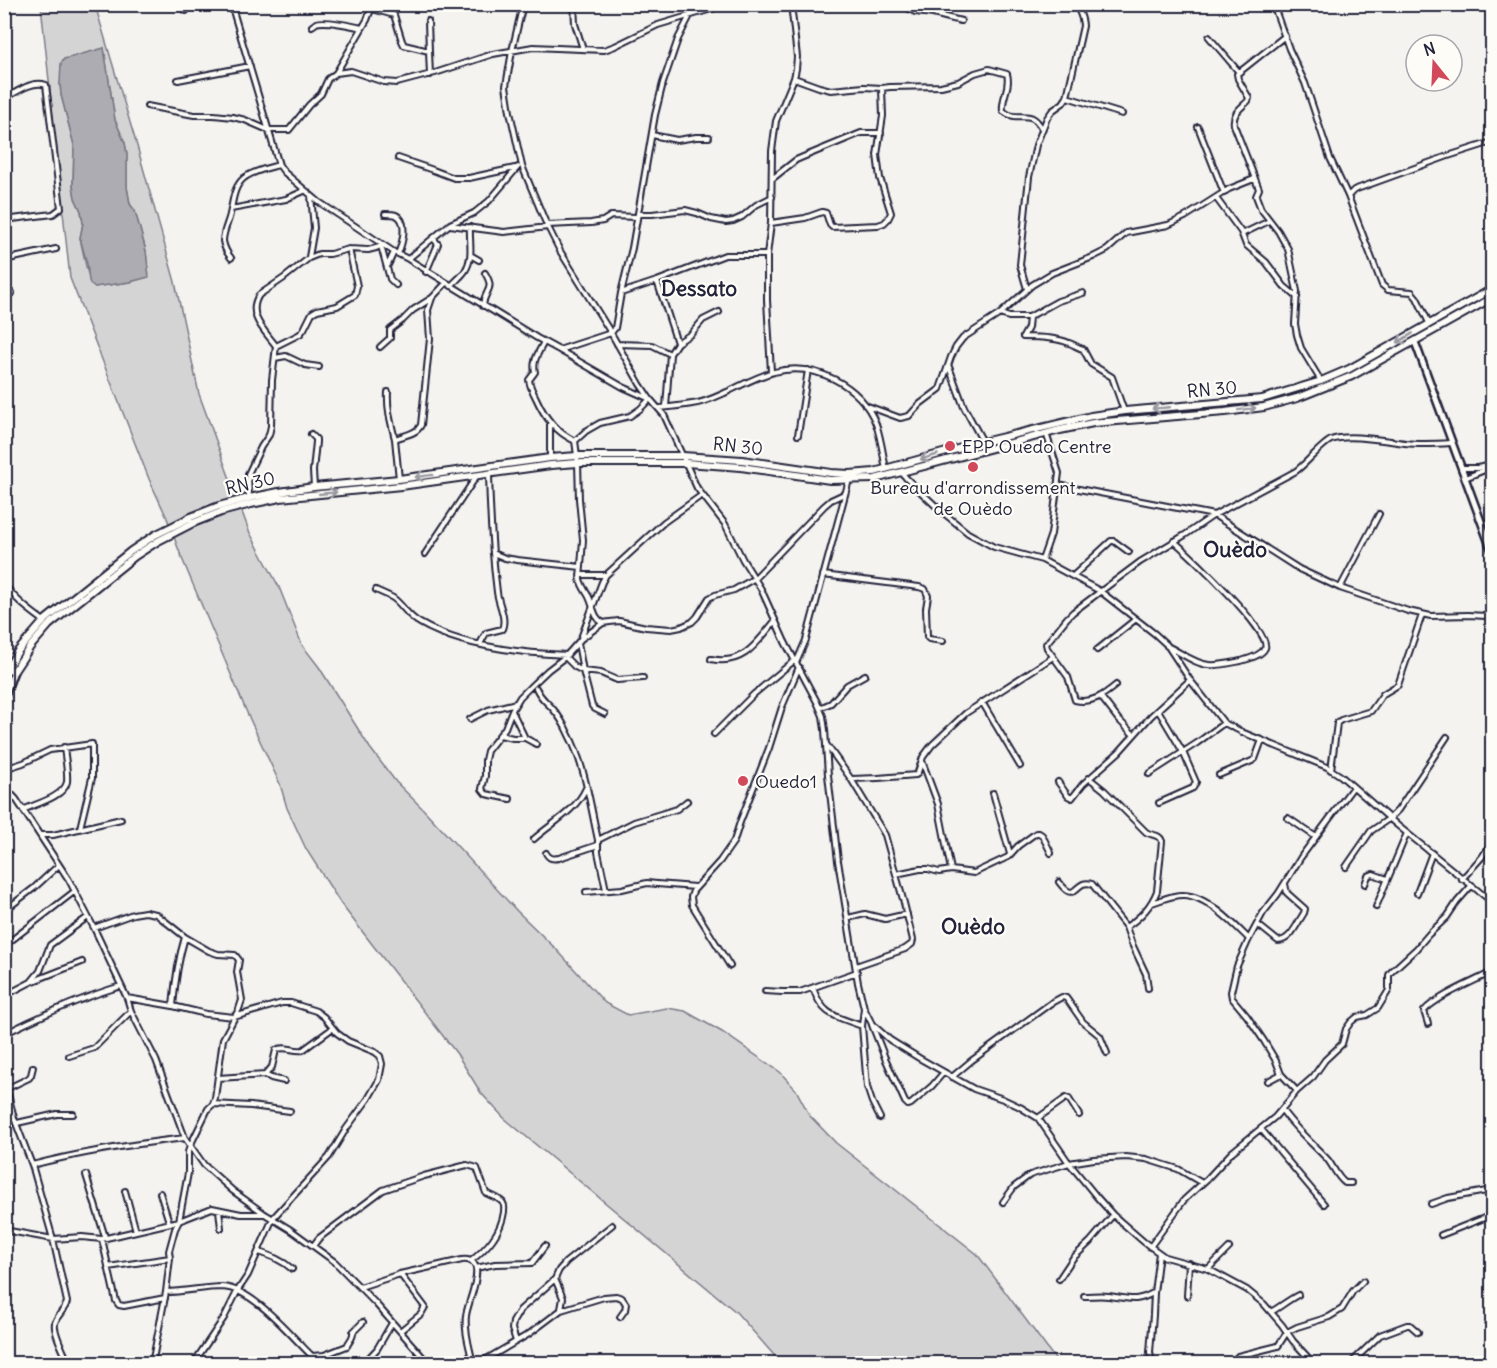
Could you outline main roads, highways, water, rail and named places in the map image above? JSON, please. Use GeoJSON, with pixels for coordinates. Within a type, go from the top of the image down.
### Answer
{"type":"FeatureCollection","features":[{"type":"Feature","properties":{"kind":"main road","name":"RN 30"},"geometry":{"type":"LineString","coordinates":[[10,665],[44,621],[131,551],[155,535],[190,517],[249,498],[314,487],[399,479],[550,458],[742,460],[831,473],[874,472],[983,442],[1091,416],[1262,399],[1321,381],[1349,369],[1492,289]]}},
{"type":"Feature","properties":{"kind":"main road","name":"RN 30"},"geometry":{"type":"LineString","coordinates":[[685,459],[831,480],[874,479],[1046,433],[1093,423],[1264,407],[1324,388],[1352,376],[1492,298]]}},
{"type":"Feature","properties":{"kind":"main road","name":"RN 30"},"geometry":{"type":"LineString","coordinates":[[10,665],[49,625],[110,575],[158,541],[221,512],[280,498],[476,477],[577,460]]}},
{"type":"Feature","properties":{"kind":"place","name":"EPP Ouedo Centre"},"geometry":{"type":"Point","coordinates":[950,446]}},
{"type":"Feature","properties":{"kind":"place","name":"Bureau d'arrondissement de Ouèdo"},"geometry":{"type":"Point","coordinates":[973,467]}},
{"type":"Feature","properties":{"kind":"place","name":"Ouedo1"},"geometry":{"type":"Point","coordinates":[743,781]}},
{"type":"Feature","properties":{"kind":"district","name":"Dessato"},"geometry":{"type":"Point","coordinates":[699,288]}},
{"type":"Feature","properties":{"kind":"district","name":"Ouèdo"},"geometry":{"type":"Point","coordinates":[1235,549]}},
{"type":"Feature","properties":{"kind":"district","name":"Ouèdo"},"geometry":{"type":"Point","coordinates":[973,926]}}]}
